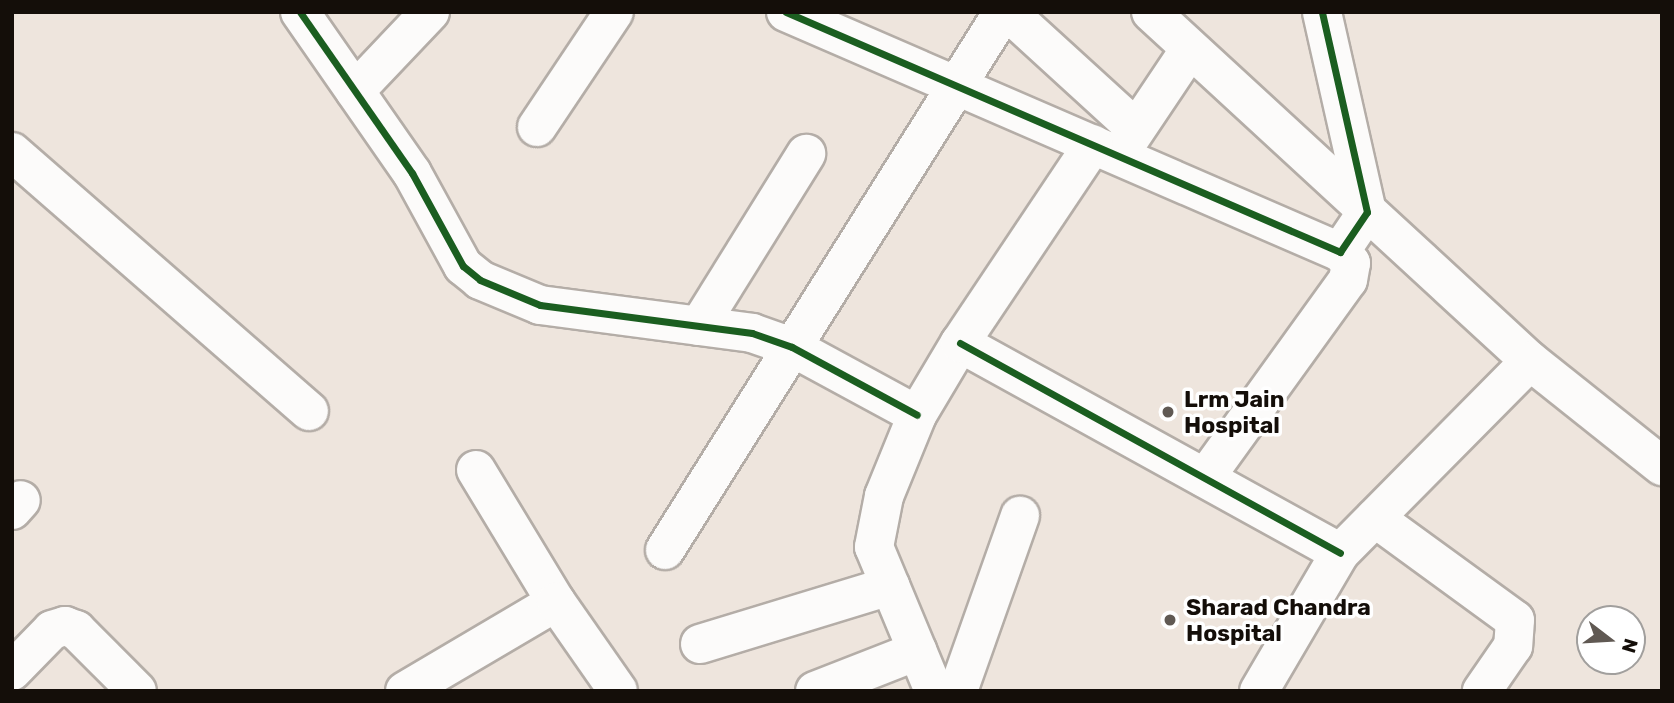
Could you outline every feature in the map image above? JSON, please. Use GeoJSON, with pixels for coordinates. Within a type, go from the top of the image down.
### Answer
{"type":"FeatureCollection","features":[{"type":"Feature","properties":{"kind":"street"},"geometry":{"type":"LineString","coordinates":[[300,12],[412,173],[463,266],[480,280],[540,305],[752,333],[792,347],[917,415]]}},
{"type":"Feature","properties":{"kind":"street"},"geometry":{"type":"LineString","coordinates":[[355,91],[430,12]]}},
{"type":"Feature","properties":{"kind":"street"},"geometry":{"type":"LineString","coordinates":[[537,127],[614,12]]}},
{"type":"Feature","properties":{"kind":"street"},"geometry":{"type":"LineString","coordinates":[[786,12],[958,84],[1116,143],[1340,252],[1351,263],[1348,280],[1205,478]]}},
{"type":"Feature","properties":{"kind":"street"},"geometry":{"type":"LineString","coordinates":[[665,550],[1006,12],[1116,143]]}},
{"type":"Feature","properties":{"kind":"street"},"geometry":{"type":"LineString","coordinates":[[1151,12],[1530,362],[1662,466]]}},
{"type":"Feature","properties":{"kind":"street"},"geometry":{"type":"LineString","coordinates":[[1322,12],[1367,212],[1340,252]]}},
{"type":"Feature","properties":{"kind":"street"},"geometry":{"type":"LineString","coordinates":[[934,691],[874,547],[884,496],[917,415],[960,343],[1190,49]]}},
{"type":"Feature","properties":{"kind":"street"},"geometry":{"type":"LineString","coordinates":[[12,152],[309,411]]}},
{"type":"Feature","properties":{"kind":"street"},"geometry":{"type":"LineString","coordinates":[[699,326],[806,155]]}},
{"type":"Feature","properties":{"kind":"street"},"geometry":{"type":"LineString","coordinates":[[960,343],[1340,553]]}},
{"type":"Feature","properties":{"kind":"street"},"geometry":{"type":"LineString","coordinates":[[1259,691],[1340,553],[1530,362]]}},
{"type":"Feature","properties":{"kind":"street"},"geometry":{"type":"LineString","coordinates":[[476,470],[556,602],[618,691]]}},
{"type":"Feature","properties":{"kind":"street"},"geometry":{"type":"LineString","coordinates":[[958,691],[1020,516]]}},
{"type":"Feature","properties":{"kind":"street"},"geometry":{"type":"LineString","coordinates":[[1375,518],[1515,620],[1513,646],[1482,691]]}},
{"type":"Feature","properties":{"kind":"street"},"geometry":{"type":"LineString","coordinates":[[701,644],[890,586]]}},
{"type":"Feature","properties":{"kind":"street"},"geometry":{"type":"LineString","coordinates":[[405,691],[556,602]]}},
{"type":"Feature","properties":{"kind":"street"},"geometry":{"type":"LineString","coordinates":[[12,671],[52,630],[65,626],[76,630],[137,691]]}},
{"type":"Feature","properties":{"kind":"street"},"geometry":{"type":"LineString","coordinates":[[815,691],[917,651]]}},
{"type":"Feature","properties":{"kind":"cycle path"},"geometry":{"type":"LineString","coordinates":[[300,12],[412,173],[463,266],[480,280],[540,305],[752,333],[792,347],[917,415]]}},
{"type":"Feature","properties":{"kind":"cycle path"},"geometry":{"type":"LineString","coordinates":[[786,12],[1340,252],[1367,212],[1322,12]]}},
{"type":"Feature","properties":{"kind":"cycle path"},"geometry":{"type":"LineString","coordinates":[[960,343],[1340,553]]}},
{"type":"Feature","properties":{"kind":"place","name":"Lrm Jain Hospital"},"geometry":{"type":"Point","coordinates":[1168,412]}},
{"type":"Feature","properties":{"kind":"place","name":"Sharad Chandra Hospital"},"geometry":{"type":"Point","coordinates":[1170,620]}}]}
